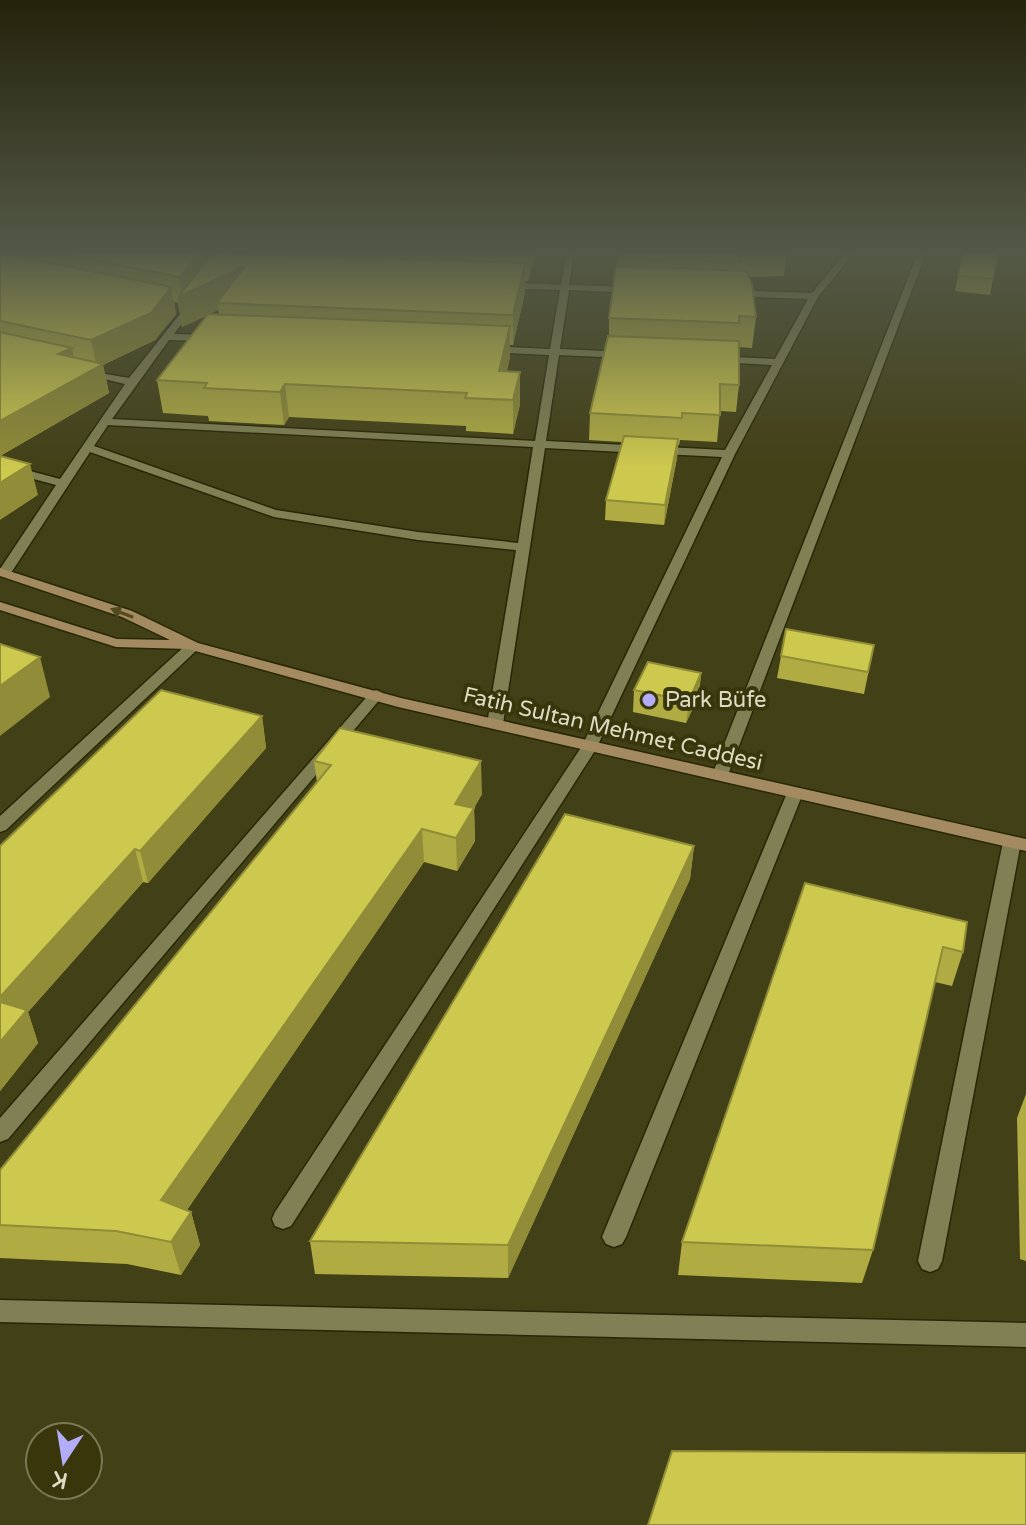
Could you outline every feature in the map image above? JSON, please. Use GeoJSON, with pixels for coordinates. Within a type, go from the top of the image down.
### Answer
{"type":"FeatureCollection","features":[{"type":"Feature","properties":{"kind":"main road","name":"Fatih Sultan Mehmet Caddesi"},"geometry":{"type":"LineString","coordinates":[[1,574],[127,614],[193,646],[376,695],[1019,843]]}},
{"type":"Feature","properties":{"kind":"main road","name":"Fatih Sultan Mehmet Caddesi"},"geometry":{"type":"LineString","coordinates":[[0,606],[116,643],[193,646]]}},
{"type":"Feature","properties":{"kind":"street"},"geometry":{"type":"LineString","coordinates":[[1,574],[61,483],[107,422],[131,382],[176,324]]}},
{"type":"Feature","properties":{"kind":"street"},"geometry":{"type":"LineString","coordinates":[[495,724],[559,324]]}},
{"type":"Feature","properties":{"kind":"street"},"geometry":{"type":"LineString","coordinates":[[283,1219],[590,746],[729,454],[799,324]]}},
{"type":"Feature","properties":{"kind":"street"},"geometry":{"type":"LineString","coordinates":[[720,775],[894,324]]}},
{"type":"Feature","properties":{"kind":"street"},"geometry":{"type":"LineString","coordinates":[[166,337],[228,339]]}},
{"type":"Feature","properties":{"kind":"street"},"geometry":{"type":"LineString","coordinates":[[477,349],[644,356]]}},
{"type":"Feature","properties":{"kind":"street"},"geometry":{"type":"LineString","coordinates":[[704,358],[779,362]]}},
{"type":"Feature","properties":{"kind":"street"},"geometry":{"type":"LineString","coordinates":[[73,369],[131,382]]}},
{"type":"Feature","properties":{"kind":"street"},"geometry":{"type":"LineString","coordinates":[[107,422],[729,454]]}},
{"type":"Feature","properties":{"kind":"street"},"geometry":{"type":"LineString","coordinates":[[89,448],[274,513],[418,536],[523,547]]}},
{"type":"Feature","properties":{"kind":"street"},"geometry":{"type":"LineString","coordinates":[[0,466],[61,483]]}},
{"type":"Feature","properties":{"kind":"street"},"geometry":{"type":"LineString","coordinates":[[0,826],[193,646]]}},
{"type":"Feature","properties":{"kind":"street"},"geometry":{"type":"LineString","coordinates":[[0,1133],[376,695]]}},
{"type":"Feature","properties":{"kind":"street"},"geometry":{"type":"LineString","coordinates":[[614,1237],[795,793]]}},
{"type":"Feature","properties":{"kind":"street"},"geometry":{"type":"LineString","coordinates":[[930,1261],[1019,843]]}},
{"type":"Feature","properties":{"kind":"street"},"geometry":{"type":"LineString","coordinates":[[0,1311],[1026,1335]]}},
{"type":"Feature","properties":{"kind":"building"},"geometry":{"type":"Polygon","coordinates":[[[15,324],[126,324],[91,340],[15,324]]]}},
{"type":"Feature","properties":{"kind":"building"},"geometry":{"type":"Polygon","coordinates":[[[200,324],[510,326],[499,371],[520,372],[513,400],[465,398],[467,393],[285,384],[280,392],[204,388],[207,383],[157,380],[200,324]]]}},
{"type":"Feature","properties":{"kind":"building"},"geometry":{"type":"Polygon","coordinates":[[[0,332],[72,348],[58,354],[103,364],[0,421],[0,332]]]}},
{"type":"Feature","properties":{"kind":"building"},"geometry":{"type":"Polygon","coordinates":[[[608,336],[739,341],[739,385],[720,384],[720,415],[682,413],[682,418],[590,413],[608,336]]]}},
{"type":"Feature","properties":{"kind":"building"},"geometry":{"type":"Polygon","coordinates":[[[624,436],[678,439],[665,505],[606,500],[624,436]]]}},
{"type":"Feature","properties":{"kind":"building"},"geometry":{"type":"Polygon","coordinates":[[[0,456],[30,464],[0,483],[0,456]]]}},
{"type":"Feature","properties":{"kind":"building"},"geometry":{"type":"Polygon","coordinates":[[[786,629],[874,645],[868,672],[781,656],[786,629]]]}},
{"type":"Feature","properties":{"kind":"building"},"geometry":{"type":"Polygon","coordinates":[[[0,644],[40,657],[0,686],[0,644]]]}},
{"type":"Feature","properties":{"kind":"building"},"geometry":{"type":"Polygon","coordinates":[[[648,662],[701,673],[689,701],[634,690],[648,662]]]}},
{"type":"Feature","properties":{"kind":"building"},"geometry":{"type":"Polygon","coordinates":[[[161,690],[262,716],[140,851],[135,849],[0,997],[0,846],[161,690]]]}},
{"type":"Feature","properties":{"kind":"building"},"geometry":{"type":"Polygon","coordinates":[[[340,728],[481,761],[455,804],[474,808],[456,838],[422,829],[161,1200],[191,1212],[171,1242],[116,1231],[0,1225],[0,1170],[331,765],[314,761],[340,728]]]}},
{"type":"Feature","properties":{"kind":"building"},"geometry":{"type":"Polygon","coordinates":[[[565,814],[694,846],[508,1245],[310,1241],[565,814]]]}},
{"type":"Feature","properties":{"kind":"building"},"geometry":{"type":"Polygon","coordinates":[[[805,883],[967,922],[963,952],[943,947],[873,1250],[682,1242],[805,883]]]}},
{"type":"Feature","properties":{"kind":"building"},"geometry":{"type":"Polygon","coordinates":[[[0,1002],[27,1010],[0,1042],[0,1002]]]}},
{"type":"Feature","properties":{"kind":"building"},"geometry":{"type":"Polygon","coordinates":[[[672,1451],[1026,1453],[1026,1525],[648,1525],[672,1451]]]}},
{"type":"Feature","properties":{"kind":"place","name":"Park Büfe"},"geometry":{"type":"Point","coordinates":[649,700]}}]}
